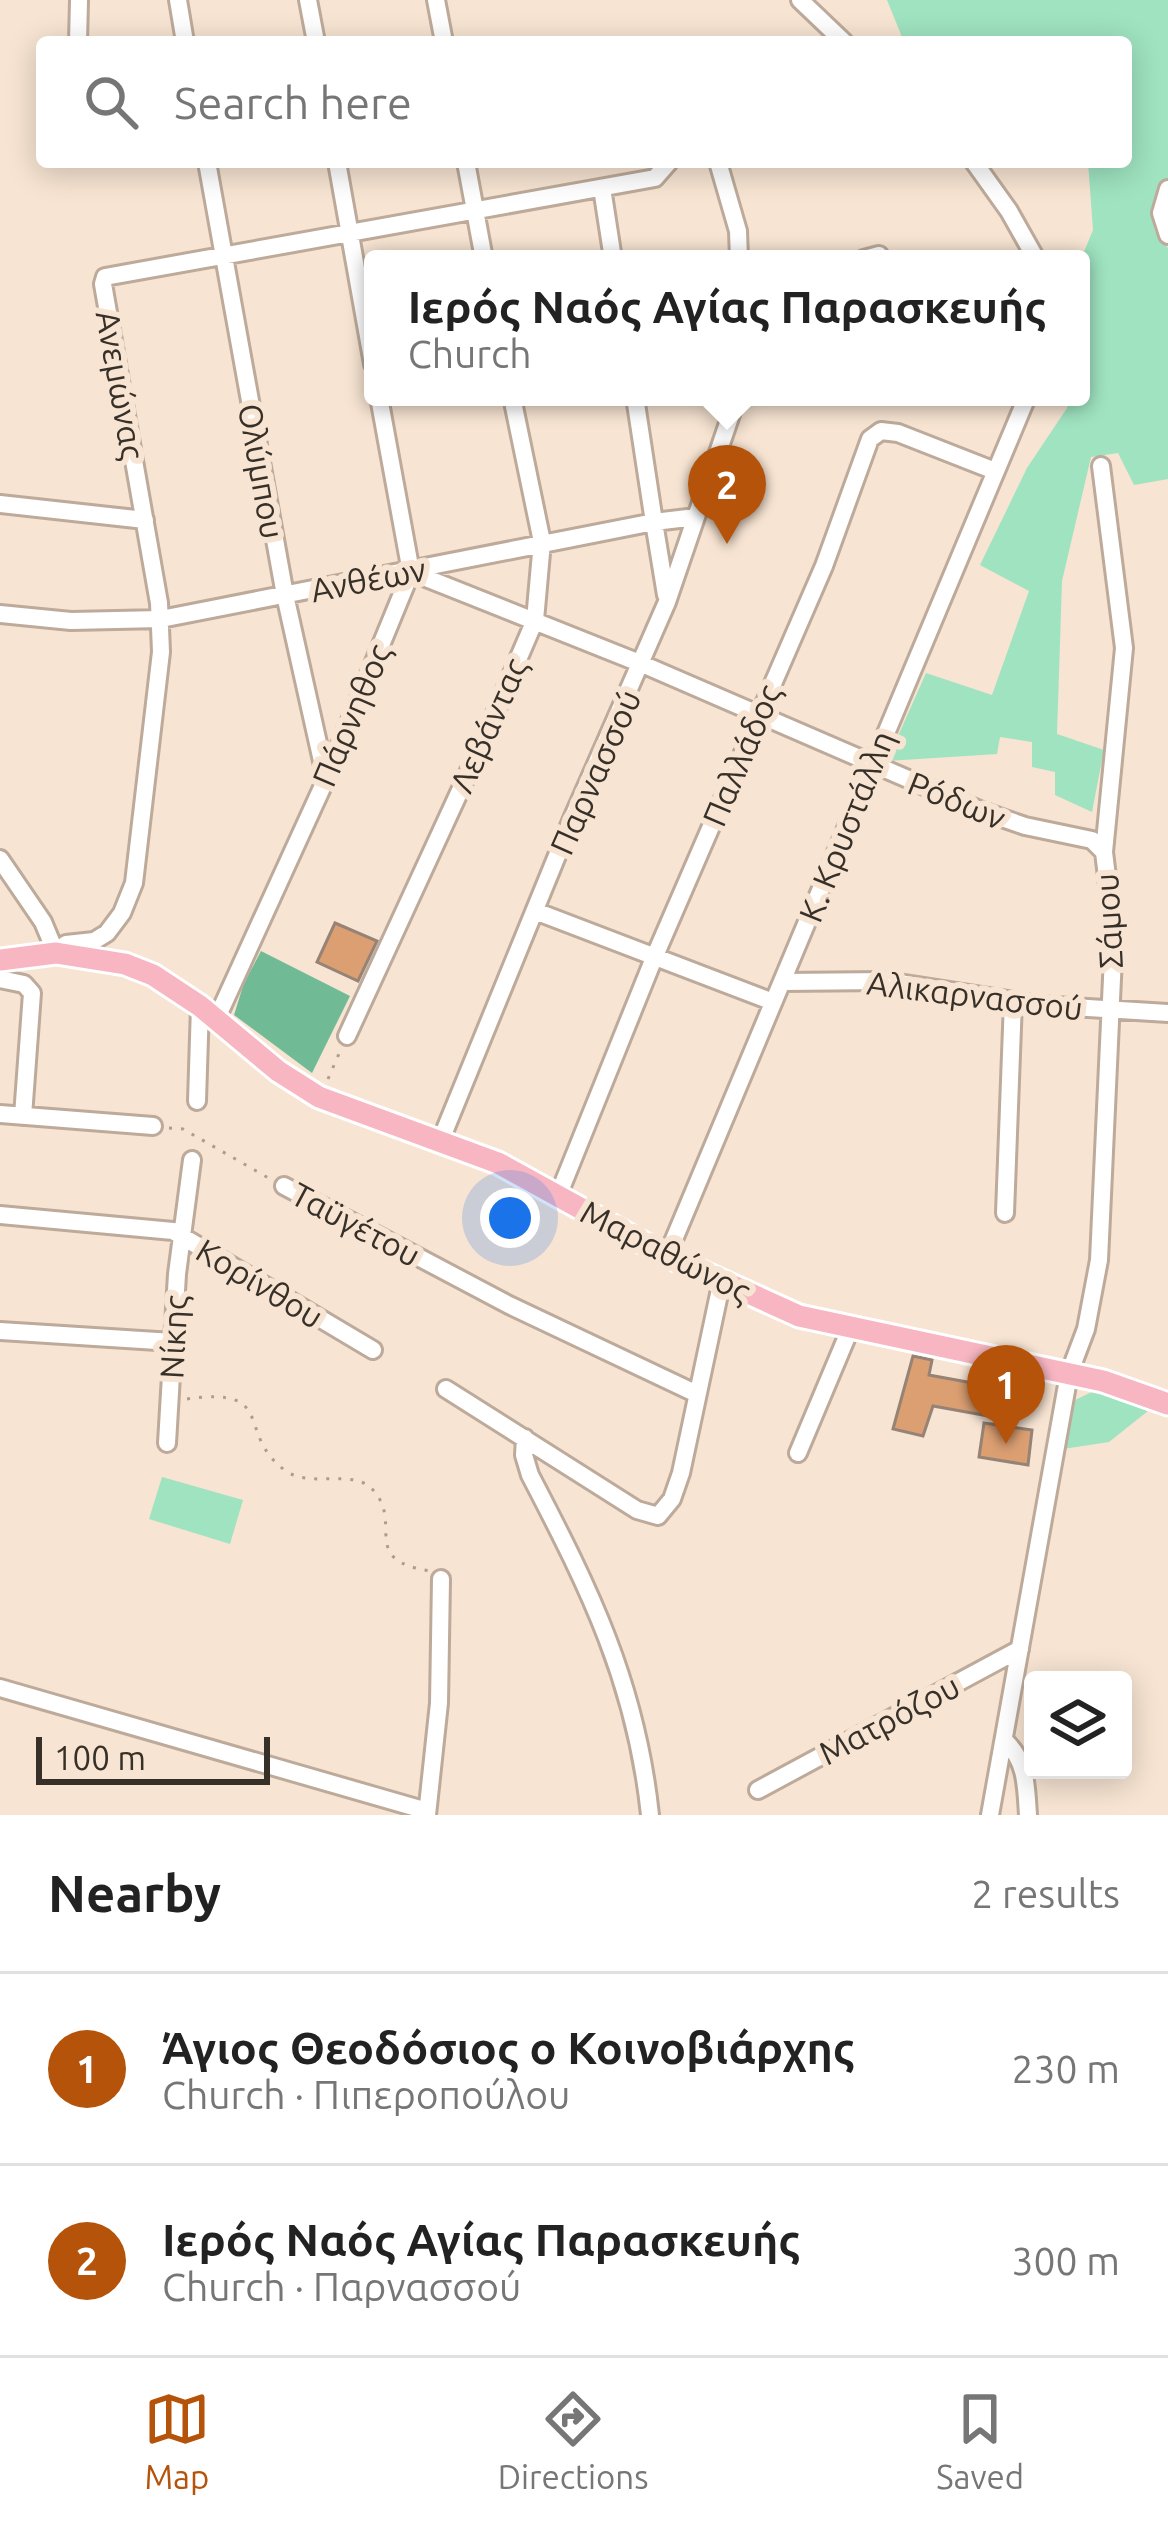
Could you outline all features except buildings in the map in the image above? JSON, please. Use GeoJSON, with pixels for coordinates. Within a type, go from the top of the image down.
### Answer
{"type":"FeatureCollection","features":[{"type":"Feature","properties":{"kind":"main road","name":"Μαραθώνος"},"geometry":{"type":"LineString","coordinates":[[0,960],[56,953],[125,964],[153,975],[278,1071],[320,1096],[497,1163],[667,1256],[799,1316],[1126,1387],[1168,1404]]}},
{"type":"Feature","properties":{"kind":"street"},"geometry":{"type":"LineString","coordinates":[[78,36],[79,0]]}},
{"type":"Feature","properties":{"kind":"street"},"geometry":{"type":"LineString","coordinates":[[178,0],[184,36]]}},
{"type":"Feature","properties":{"kind":"street"},"geometry":{"type":"LineString","coordinates":[[308,0],[315,36]]}},
{"type":"Feature","properties":{"kind":"street"},"geometry":{"type":"LineString","coordinates":[[436,0],[443,36]]}},
{"type":"Feature","properties":{"kind":"street"},"geometry":{"type":"LineString","coordinates":[[800,0],[838,36]]}},
{"type":"Feature","properties":{"kind":"street","name":"Ολύμπου"},"geometry":{"type":"LineString","coordinates":[[208,168],[285,596],[326,779]]}},
{"type":"Feature","properties":{"kind":"street"},"geometry":{"type":"LineString","coordinates":[[338,168],[364,316]]}},
{"type":"Feature","properties":{"kind":"street"},"geometry":{"type":"LineString","coordinates":[[467,168],[482,250]]}},
{"type":"Feature","properties":{"kind":"street","name":"Ανεμώνας"},"geometry":{"type":"LineString","coordinates":[[56,953],[69,943],[94,941],[118,919],[134,883],[153,745],[161,619],[105,278],[656,178],[664,168]]}},
{"type":"Feature","properties":{"kind":"street"},"geometry":{"type":"LineString","coordinates":[[720,168],[738,231],[739,250]]}},
{"type":"Feature","properties":{"kind":"street"},"geometry":{"type":"LineString","coordinates":[[978,168],[1031,250]]}},
{"type":"Feature","properties":{"kind":"street"},"geometry":{"type":"LineString","coordinates":[[602,188],[612,250]]}},
{"type":"Feature","properties":{"kind":"street"},"geometry":{"type":"LineString","coordinates":[[1168,189],[1161,213],[1168,235]]}},
{"type":"Feature","properties":{"kind":"street"},"geometry":{"type":"LineString","coordinates":[[381,406],[411,572]]}},
{"type":"Feature","properties":{"kind":"street","name":"Λεβάντας"},"geometry":{"type":"LineString","coordinates":[[347,1036],[535,620],[542,542],[514,406]]}},
{"type":"Feature","properties":{"kind":"street"},"geometry":{"type":"LineString","coordinates":[[636,406],[667,602]]}},
{"type":"Feature","properties":{"kind":"street","name":"Παρνασσού"},"geometry":{"type":"LineString","coordinates":[[440,1142],[667,602],[734,406]]}},
{"type":"Feature","properties":{"kind":"street","name":"Κ. Κρυστάλλη"},"geometry":{"type":"LineString","coordinates":[[667,1256],[1023,406]]}},
{"type":"Feature","properties":{"kind":"street","name":"Παλλάδος"},"geometry":{"type":"LineString","coordinates":[[557,1196],[824,566],[874,433],[889,430],[918,439],[995,471]]}},
{"type":"Feature","properties":{"kind":"street","name":"Σάμου"},"geometry":{"type":"LineString","coordinates":[[990,1815],[1069,1374],[1086,1329],[1099,1260],[1113,920],[1104,852],[1124,648],[1101,466]]}},
{"type":"Feature","properties":{"kind":"street"},"geometry":{"type":"LineString","coordinates":[[0,504],[146,520]]}},
{"type":"Feature","properties":{"kind":"street","name":"Ανθέων"},"geometry":{"type":"LineString","coordinates":[[0,614],[71,621],[161,619],[542,542],[696,517]]}},
{"type":"Feature","properties":{"kind":"street","name":"Ρόδων"},"geometry":{"type":"LineString","coordinates":[[411,572],[642,664],[982,811],[1025,826],[1089,839],[1104,852]]}},
{"type":"Feature","properties":{"kind":"street","name":"Πάρνηθος"},"geometry":{"type":"LineString","coordinates":[[208,1013],[326,779],[411,572]]}},
{"type":"Feature","properties":{"kind":"street"},"geometry":{"type":"LineString","coordinates":[[0,860],[43,922],[56,953]]}},
{"type":"Feature","properties":{"kind":"street"},"geometry":{"type":"LineString","coordinates":[[536,911],[772,1002]]}},
{"type":"Feature","properties":{"kind":"street"},"geometry":{"type":"LineString","coordinates":[[0,979],[24,984],[32,993],[23,1115]]}},
{"type":"Feature","properties":{"kind":"street","name":"Αλικαρνασσού"},"geometry":{"type":"LineString","coordinates":[[782,982],[886,981],[1013,1001],[1168,1013]]}},
{"type":"Feature","properties":{"kind":"street"},"geometry":{"type":"LineString","coordinates":[[1005,1213],[1013,1001]]}},
{"type":"Feature","properties":{"kind":"street"},"geometry":{"type":"LineString","coordinates":[[197,1101],[208,1013]]}},
{"type":"Feature","properties":{"kind":"street"},"geometry":{"type":"LineString","coordinates":[[0,1114],[153,1126]]}},
{"type":"Feature","properties":{"kind":"street","name":"Νίκης"},"geometry":{"type":"LineString","coordinates":[[167,1443],[172,1342],[192,1160]]}},
{"type":"Feature","properties":{"kind":"street","name":"Ταϋγέτου"},"geometry":{"type":"LineString","coordinates":[[284,1186],[509,1305],[697,1394]]}},
{"type":"Feature","properties":{"kind":"street","name":"Κορίνθου"},"geometry":{"type":"LineString","coordinates":[[0,1215],[182,1234],[196,1247],[373,1351]]}},
{"type":"Feature","properties":{"kind":"street"},"geometry":{"type":"LineString","coordinates":[[446,1389],[637,1510],[658,1516],[672,1499],[722,1280]]}},
{"type":"Feature","properties":{"kind":"street"},"geometry":{"type":"LineString","coordinates":[[798,1453],[851,1327]]}},
{"type":"Feature","properties":{"kind":"street"},"geometry":{"type":"LineString","coordinates":[[0,1330],[172,1342]]}},
{"type":"Feature","properties":{"kind":"street"},"geometry":{"type":"LineString","coordinates":[[526,1438],[524,1455],[530,1475],[592,1594],[626,1682],[650,1815]]}},
{"type":"Feature","properties":{"kind":"street"},"geometry":{"type":"LineString","coordinates":[[0,1688],[427,1813],[439,1702],[441,1579]]}},
{"type":"Feature","properties":{"kind":"street","name":"Ματρόζου"},"geometry":{"type":"LineString","coordinates":[[758,1790],[1020,1649]]}},
{"type":"Feature","properties":{"kind":"street"},"geometry":{"type":"LineString","coordinates":[[1006,1742],[1024,1771],[1028,1815]]}},
{"type":"Feature","properties":{"kind":"path"},"geometry":{"type":"LineString","coordinates":[[320,1096],[347,1036]]}},
{"type":"Feature","properties":{"kind":"path","name":"Ταϋγέτου"},"geometry":{"type":"LineString","coordinates":[[153,1126],[183,1129],[284,1186]]}},
{"type":"Feature","properties":{"kind":"path"},"geometry":{"type":"LineString","coordinates":[[170,1400],[231,1396],[246,1408],[268,1451],[291,1474],[365,1484],[380,1500],[383,1541],[389,1554],[441,1579]]}},
{"type":"Feature","properties":{"kind":"green space"},"geometry":{"type":"Polygon","coordinates":[[[887,0],[1168,0],[1168,182],[1152,210],[1155,231],[1168,248],[1168,479],[1134,485],[1118,453],[1091,457],[1062,581],[1057,734],[1104,750],[1092,812],[1055,795],[1055,772],[1032,767],[1032,742],[1000,737],[997,754],[887,761],[926,673],[992,695],[1029,591],[980,565],[1027,468],[1068,406],[1090,406],[1090,250],[1085,250],[1093,230],[1088,168],[1132,168],[1132,36],[902,36],[887,0]]]}},
{"type":"Feature","properties":{"kind":"green space"},"geometry":{"type":"Polygon","coordinates":[[[261,951],[350,996],[312,1073],[234,1015],[261,951]]]}},
{"type":"Feature","properties":{"kind":"green space"},"geometry":{"type":"Polygon","coordinates":[[[1094,1391],[1148,1411],[1109,1442],[1063,1449],[1073,1401],[1094,1391]]]}},
{"type":"Feature","properties":{"kind":"green space"},"geometry":{"type":"Polygon","coordinates":[[[162,1477],[243,1500],[230,1544],[149,1519],[162,1477]]]}},
{"type":"Feature","properties":{"kind":"place","name":"Ιερός Ναός Αγίας Παρασκευής"},"geometry":{"type":"Point","coordinates":[727,544]}},
{"type":"Feature","properties":{"kind":"place","name":"Άγιος Θεοδόσιος ο Κοινοβιάρχης"},"geometry":{"type":"Point","coordinates":[1006,1444]}}]}
